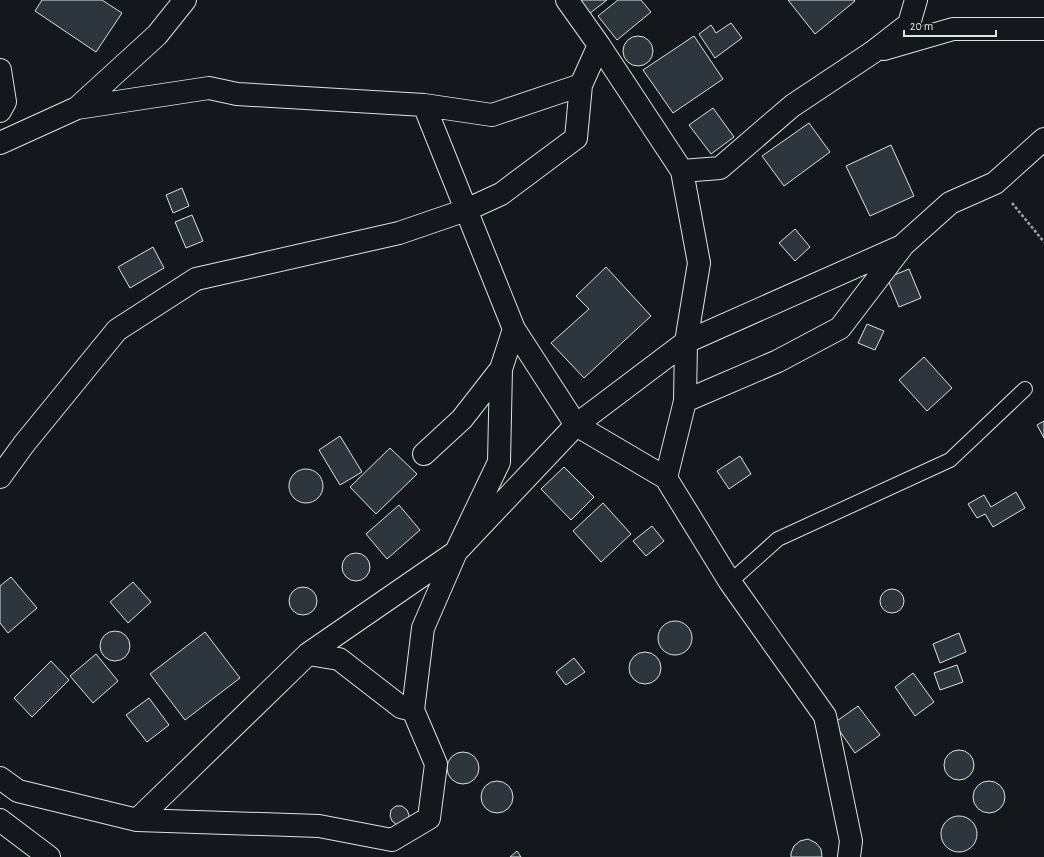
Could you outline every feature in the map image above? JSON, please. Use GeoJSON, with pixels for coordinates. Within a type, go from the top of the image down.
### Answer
{"type":"FeatureCollection","features":[{"type":"Feature","properties":{"kind":"street"},"geometry":{"type":"LineString","coordinates":[[77,108],[158,35],[185,0]]}},
{"type":"Feature","properties":{"kind":"street"},"geometry":{"type":"LineString","coordinates":[[567,0],[599,45],[682,171],[699,263],[686,342],[685,401],[666,478]]}},
{"type":"Feature","properties":{"kind":"street"},"geometry":{"type":"LineString","coordinates":[[682,171],[720,168],[792,106],[873,52],[909,24],[916,0]]}},
{"type":"Feature","properties":{"kind":"street"},"geometry":{"type":"LineString","coordinates":[[873,52],[954,29],[1044,30]]}},
{"type":"Feature","properties":{"kind":"street"},"geometry":{"type":"LineString","coordinates":[[0,477],[24,444],[117,330],[196,279],[399,233],[466,210],[501,194],[576,138],[581,85],[599,45]]}},
{"type":"Feature","properties":{"kind":"street"},"geometry":{"type":"LineString","coordinates":[[0,70],[5,102],[0,111]]}},
{"type":"Feature","properties":{"kind":"street"},"geometry":{"type":"LineString","coordinates":[[0,143],[77,108],[209,88],[236,94],[424,105],[492,115],[581,85]]}},
{"type":"Feature","properties":{"kind":"street"},"geometry":{"type":"LineString","coordinates":[[424,105],[514,329],[576,424],[666,478],[730,582],[825,716],[851,841],[849,857]]}},
{"type":"Feature","properties":{"kind":"street"},"geometry":{"type":"LineString","coordinates":[[685,401],[778,361],[840,328],[902,246],[950,203],[995,183],[1044,139]]}},
{"type":"Feature","properties":{"kind":"street"},"geometry":{"type":"LineString","coordinates":[[137,820],[308,654],[456,552],[576,424],[686,342],[902,246]]}},
{"type":"Feature","properties":{"kind":"street"},"geometry":{"type":"LineString","coordinates":[[0,778],[18,791],[137,820],[319,826],[392,840],[429,818],[436,764],[413,710],[423,628],[456,552],[500,462],[501,368],[514,329]]}},
{"type":"Feature","properties":{"kind":"street"},"geometry":{"type":"LineString","coordinates":[[424,454],[462,419],[501,368]]}},
{"type":"Feature","properties":{"kind":"street"},"geometry":{"type":"LineString","coordinates":[[308,654],[339,659],[401,707],[413,710]]}},
{"type":"Feature","properties":{"kind":"street"},"geometry":{"type":"LineString","coordinates":[[0,820],[49,857]]}},
{"type":"Feature","properties":{"kind":"lane"},"geometry":{"type":"LineString","coordinates":[[730,582],[778,539],[950,460],[1025,389]]}},
{"type":"Feature","properties":{"kind":"path"},"geometry":{"type":"LineString","coordinates":[[995,183],[1044,242]]}},
{"type":"Feature","properties":{"kind":"building"},"geometry":{"type":"Polygon","coordinates":[[[42,0],[102,0],[122,13],[96,52],[35,11],[42,0]]]}},
{"type":"Feature","properties":{"kind":"building"},"geometry":{"type":"Polygon","coordinates":[[[571,0],[607,0],[585,17],[571,0]]]}},
{"type":"Feature","properties":{"kind":"building"},"geometry":{"type":"Polygon","coordinates":[[[618,0],[641,0],[651,12],[617,40],[598,16],[618,0]]]}},
{"type":"Feature","properties":{"kind":"building"},"geometry":{"type":"Polygon","coordinates":[[[788,0],[854,0],[855,1],[815,34],[788,0]]]}},
{"type":"Feature","properties":{"kind":"building"},"geometry":{"type":"Polygon","coordinates":[[[731,23],[742,38],[715,58],[699,34],[711,25],[716,33],[731,23]]]}},
{"type":"Feature","properties":{"kind":"building"},"geometry":{"type":"Polygon","coordinates":[[[638,36],[649,40],[653,51],[649,62],[638,66],[627,62],[623,51],[627,40],[638,36]]]}},
{"type":"Feature","properties":{"kind":"building"},"geometry":{"type":"Polygon","coordinates":[[[694,36],[723,79],[673,113],[643,70],[694,36]]]}},
{"type":"Feature","properties":{"kind":"building"},"geometry":{"type":"Polygon","coordinates":[[[713,108],[734,137],[711,154],[689,125],[713,108]]]}},
{"type":"Feature","properties":{"kind":"building"},"geometry":{"type":"Polygon","coordinates":[[[809,123],[830,152],[784,186],[762,156],[809,123]]]}},
{"type":"Feature","properties":{"kind":"building"},"geometry":{"type":"Polygon","coordinates":[[[891,145],[914,196],[870,216],[846,166],[891,145]]]}},
{"type":"Feature","properties":{"kind":"building"},"geometry":{"type":"Polygon","coordinates":[[[182,188],[189,206],[173,213],[166,195],[182,188]]]}},
{"type":"Feature","properties":{"kind":"building"},"geometry":{"type":"Polygon","coordinates":[[[192,215],[203,241],[186,248],[175,222],[192,215]]]}},
{"type":"Feature","properties":{"kind":"building"},"geometry":{"type":"Polygon","coordinates":[[[795,229],[810,247],[795,261],[779,243],[795,229]]]}},
{"type":"Feature","properties":{"kind":"building"},"geometry":{"type":"Polygon","coordinates":[[[153,247],[164,268],[130,288],[118,267],[153,247]]]}},
{"type":"Feature","properties":{"kind":"building"},"geometry":{"type":"Polygon","coordinates":[[[606,267],[651,316],[584,378],[551,343],[589,309],[576,296],[606,267]]]}},
{"type":"Feature","properties":{"kind":"building"},"geometry":{"type":"Polygon","coordinates":[[[909,269],[921,298],[899,307],[887,278],[909,269]]]}},
{"type":"Feature","properties":{"kind":"building"},"geometry":{"type":"Polygon","coordinates":[[[867,324],[884,331],[875,350],[858,343],[867,324]]]}},
{"type":"Feature","properties":{"kind":"building"},"geometry":{"type":"Polygon","coordinates":[[[924,357],[952,388],[927,411],[899,380],[924,357]]]}},
{"type":"Feature","properties":{"kind":"building"},"geometry":{"type":"Polygon","coordinates":[[[1044,421],[1044,438],[1037,425],[1044,421]]]}},
{"type":"Feature","properties":{"kind":"building"},"geometry":{"type":"Polygon","coordinates":[[[340,436],[362,472],[340,485],[319,450],[340,436]]]}},
{"type":"Feature","properties":{"kind":"building"},"geometry":{"type":"Polygon","coordinates":[[[390,448],[417,474],[376,514],[350,487],[390,448]]]}},
{"type":"Feature","properties":{"kind":"building"},"geometry":{"type":"Polygon","coordinates":[[[740,456],[751,474],[729,489],[717,471],[740,456]]]}},
{"type":"Feature","properties":{"kind":"building"},"geometry":{"type":"Polygon","coordinates":[[[564,467],[594,497],[571,520],[541,489],[564,467]]]}},
{"type":"Feature","properties":{"kind":"building"},"geometry":{"type":"Polygon","coordinates":[[[306,469],[318,474],[323,486],[318,498],[306,503],[294,498],[289,486],[294,474],[306,469]]]}},
{"type":"Feature","properties":{"kind":"building"},"geometry":{"type":"Polygon","coordinates":[[[1016,492],[1025,508],[993,527],[985,514],[977,518],[968,504],[984,495],[991,507],[1016,492]]]}},
{"type":"Feature","properties":{"kind":"building"},"geometry":{"type":"Polygon","coordinates":[[[603,503],[631,534],[601,562],[573,531],[603,503]]]}},
{"type":"Feature","properties":{"kind":"building"},"geometry":{"type":"Polygon","coordinates":[[[399,505],[420,530],[387,559],[366,534],[399,505]]]}},
{"type":"Feature","properties":{"kind":"building"},"geometry":{"type":"Polygon","coordinates":[[[652,526],[664,541],[646,556],[633,541],[652,526]]]}},
{"type":"Feature","properties":{"kind":"building"},"geometry":{"type":"Polygon","coordinates":[[[356,553],[366,557],[370,567],[366,577],[356,581],[346,577],[342,567],[346,557],[356,553]]]}},
{"type":"Feature","properties":{"kind":"building"},"geometry":{"type":"Polygon","coordinates":[[[11,577],[37,608],[8,633],[0,623],[0,586],[11,577]]]}},
{"type":"Feature","properties":{"kind":"building"},"geometry":{"type":"Polygon","coordinates":[[[133,582],[151,602],[128,623],[110,602],[133,582]]]}},
{"type":"Feature","properties":{"kind":"building"},"geometry":{"type":"Polygon","coordinates":[[[303,587],[313,591],[317,601],[313,611],[303,615],[293,611],[289,601],[293,591],[303,587]]]}},
{"type":"Feature","properties":{"kind":"building"},"geometry":{"type":"Polygon","coordinates":[[[892,589],[900,593],[904,601],[900,609],[892,613],[884,609],[880,601],[884,593],[892,589]]]}},
{"type":"Feature","properties":{"kind":"building"},"geometry":{"type":"Polygon","coordinates":[[[675,621],[687,626],[692,638],[687,650],[675,655],[663,650],[658,638],[663,626],[675,621]]]}},
{"type":"Feature","properties":{"kind":"building"},"geometry":{"type":"Polygon","coordinates":[[[115,631],[126,635],[130,646],[126,657],[115,661],[104,657],[100,646],[104,635],[115,631]]]}},
{"type":"Feature","properties":{"kind":"building"},"geometry":{"type":"Polygon","coordinates":[[[205,632],[240,678],[185,720],[150,674],[205,632]]]}},
{"type":"Feature","properties":{"kind":"building"},"geometry":{"type":"Polygon","coordinates":[[[959,633],[966,652],[940,663],[933,644],[959,633]]]}},
{"type":"Feature","properties":{"kind":"building"},"geometry":{"type":"Polygon","coordinates":[[[642,652],[648,652],[658,659],[661,668],[660,674],[654,681],[648,684],[642,684],[632,677],[629,671],[629,665],[636,655],[642,652]]]}},
{"type":"Feature","properties":{"kind":"building"},"geometry":{"type":"Polygon","coordinates":[[[96,654],[118,681],[93,703],[70,676],[96,654]]]}},
{"type":"Feature","properties":{"kind":"building"},"geometry":{"type":"Polygon","coordinates":[[[574,658],[585,672],[566,685],[556,672],[574,658]]]}},
{"type":"Feature","properties":{"kind":"building"},"geometry":{"type":"Polygon","coordinates":[[[51,661],[69,680],[32,717],[14,698],[51,661]]]}},
{"type":"Feature","properties":{"kind":"building"},"geometry":{"type":"Polygon","coordinates":[[[957,665],[963,682],[940,690],[934,673],[957,665]]]}},
{"type":"Feature","properties":{"kind":"building"},"geometry":{"type":"Polygon","coordinates":[[[913,673],[934,702],[915,716],[895,687],[913,673]]]}},
{"type":"Feature","properties":{"kind":"building"},"geometry":{"type":"Polygon","coordinates":[[[149,698],[169,725],[147,742],[126,715],[149,698]]]}},
{"type":"Feature","properties":{"kind":"building"},"geometry":{"type":"Polygon","coordinates":[[[858,706],[880,735],[855,753],[834,723],[858,706]]]}},
{"type":"Feature","properties":{"kind":"building"},"geometry":{"type":"Polygon","coordinates":[[[959,750],[965,751],[973,759],[973,771],[965,779],[959,780],[953,779],[945,771],[944,765],[945,759],[953,751],[959,750]]]}},
{"type":"Feature","properties":{"kind":"building"},"geometry":{"type":"Polygon","coordinates":[[[460,752],[466,752],[476,759],[479,768],[478,774],[472,781],[466,784],[460,784],[450,777],[447,771],[447,765],[454,755],[460,752]]]}},
{"type":"Feature","properties":{"kind":"building"},"geometry":{"type":"Polygon","coordinates":[[[497,781],[508,786],[513,797],[508,808],[497,813],[486,808],[481,797],[486,786],[497,781]]]}},
{"type":"Feature","properties":{"kind":"building"},"geometry":{"type":"Polygon","coordinates":[[[989,781],[995,782],[1002,788],[1005,797],[1004,803],[998,810],[989,813],[983,812],[976,806],[973,797],[974,791],[980,784],[989,781]]]}},
{"type":"Feature","properties":{"kind":"building"},"geometry":{"type":"Polygon","coordinates":[[[396,806],[402,806],[407,810],[409,815],[408,821],[397,825],[392,821],[390,816],[391,810],[396,806]]]}},
{"type":"Feature","properties":{"kind":"building"},"geometry":{"type":"Polygon","coordinates":[[[962,816],[972,821],[976,827],[976,841],[972,847],[966,851],[956,852],[946,847],[942,841],[941,831],[946,821],[952,817],[962,816]]]}},
{"type":"Feature","properties":{"kind":"building"},"geometry":{"type":"Polygon","coordinates":[[[808,839],[816,843],[821,849],[822,857],[791,857],[794,846],[800,841],[808,839]]]}},
{"type":"Feature","properties":{"kind":"building"},"geometry":{"type":"Polygon","coordinates":[[[517,851],[521,857],[510,857],[517,851]]]}}]}
